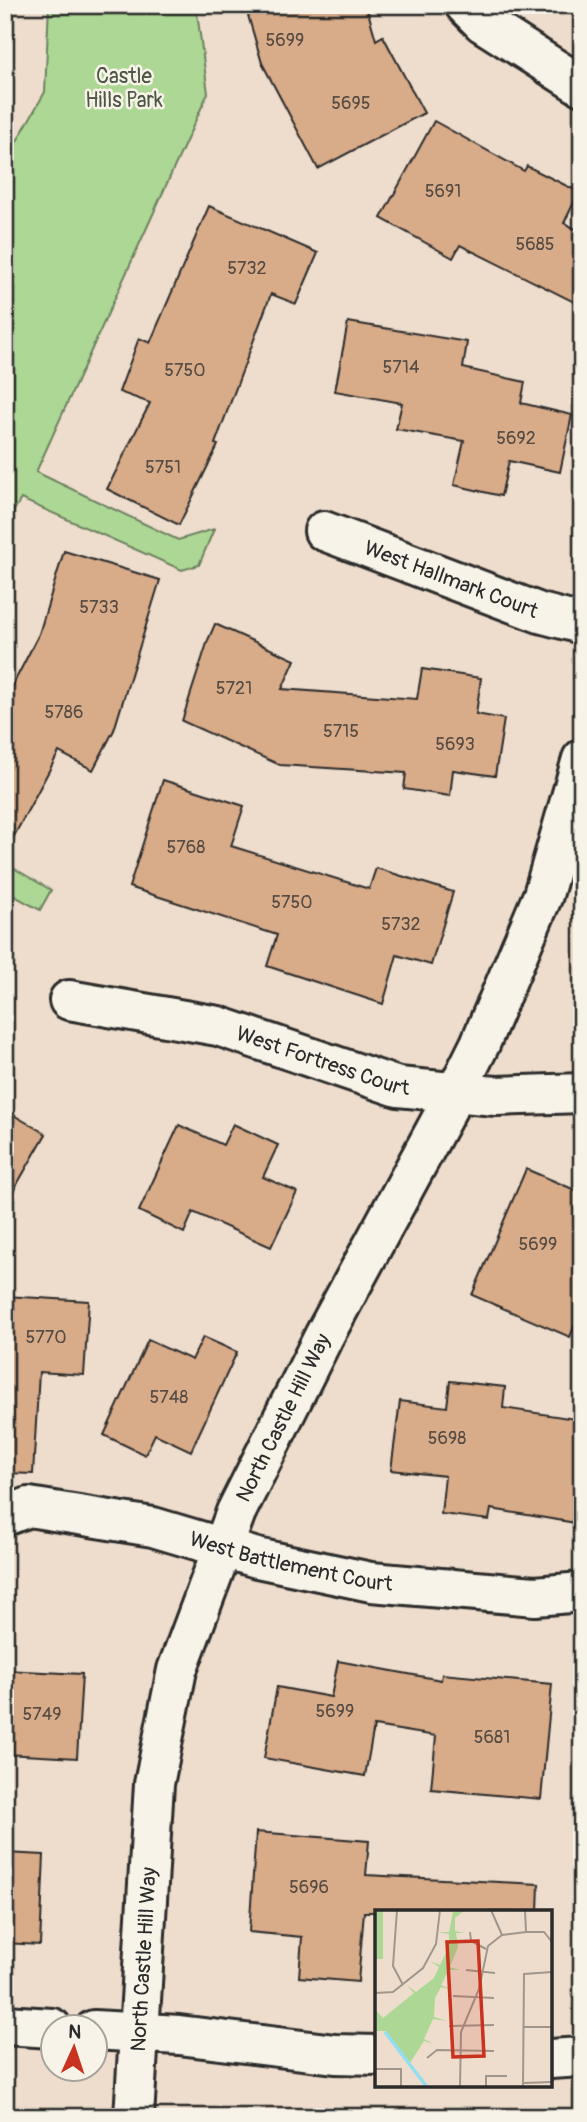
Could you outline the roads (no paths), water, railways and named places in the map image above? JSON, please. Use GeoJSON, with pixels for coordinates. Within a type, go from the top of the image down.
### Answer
{"type":"FeatureCollection","features":[{"type":"Feature","properties":{"kind":"street"},"geometry":{"type":"LineString","coordinates":[[465,5],[483,23],[582,86]]}},
{"type":"Feature","properties":{"kind":"street","name":"West Hallmark Court"},"geometry":{"type":"LineString","coordinates":[[324,531],[540,613],[582,624]]}},
{"type":"Feature","properties":{"kind":"street","name":"North Castle Hill Way"},"geometry":{"type":"LineString","coordinates":[[134,2117],[154,1784],[177,1670],[236,1512],[324,1336],[480,1044],[543,895],[582,759]]}},
{"type":"Feature","properties":{"kind":"street","name":"West Fortress Court"},"geometry":{"type":"LineString","coordinates":[[69,1000],[218,1026],[398,1087],[496,1096],[582,1093]]}},
{"type":"Feature","properties":{"kind":"street","name":"West Battlement Court"},"geometry":{"type":"LineString","coordinates":[[5,1516],[29,1507],[153,1527],[257,1558],[371,1582],[535,1595],[582,1592]]}},
{"type":"Feature","properties":{"kind":"street"},"geometry":{"type":"LineString","coordinates":[[5,2025],[38,2027]]}},
{"type":"Feature","properties":{"kind":"street"},"geometry":{"type":"LineString","coordinates":[[108,2031],[335,2054],[375,2055]]}},
{"type":"Feature","properties":{"kind":"street"},"geometry":{"type":"LineString","coordinates":[[552,2059],[582,2057]]}},
{"type":"Feature","properties":{"kind":"park label","name":"Castle Hills Park"},"geometry":{"type":"Point","coordinates":[124,88]}}]}
